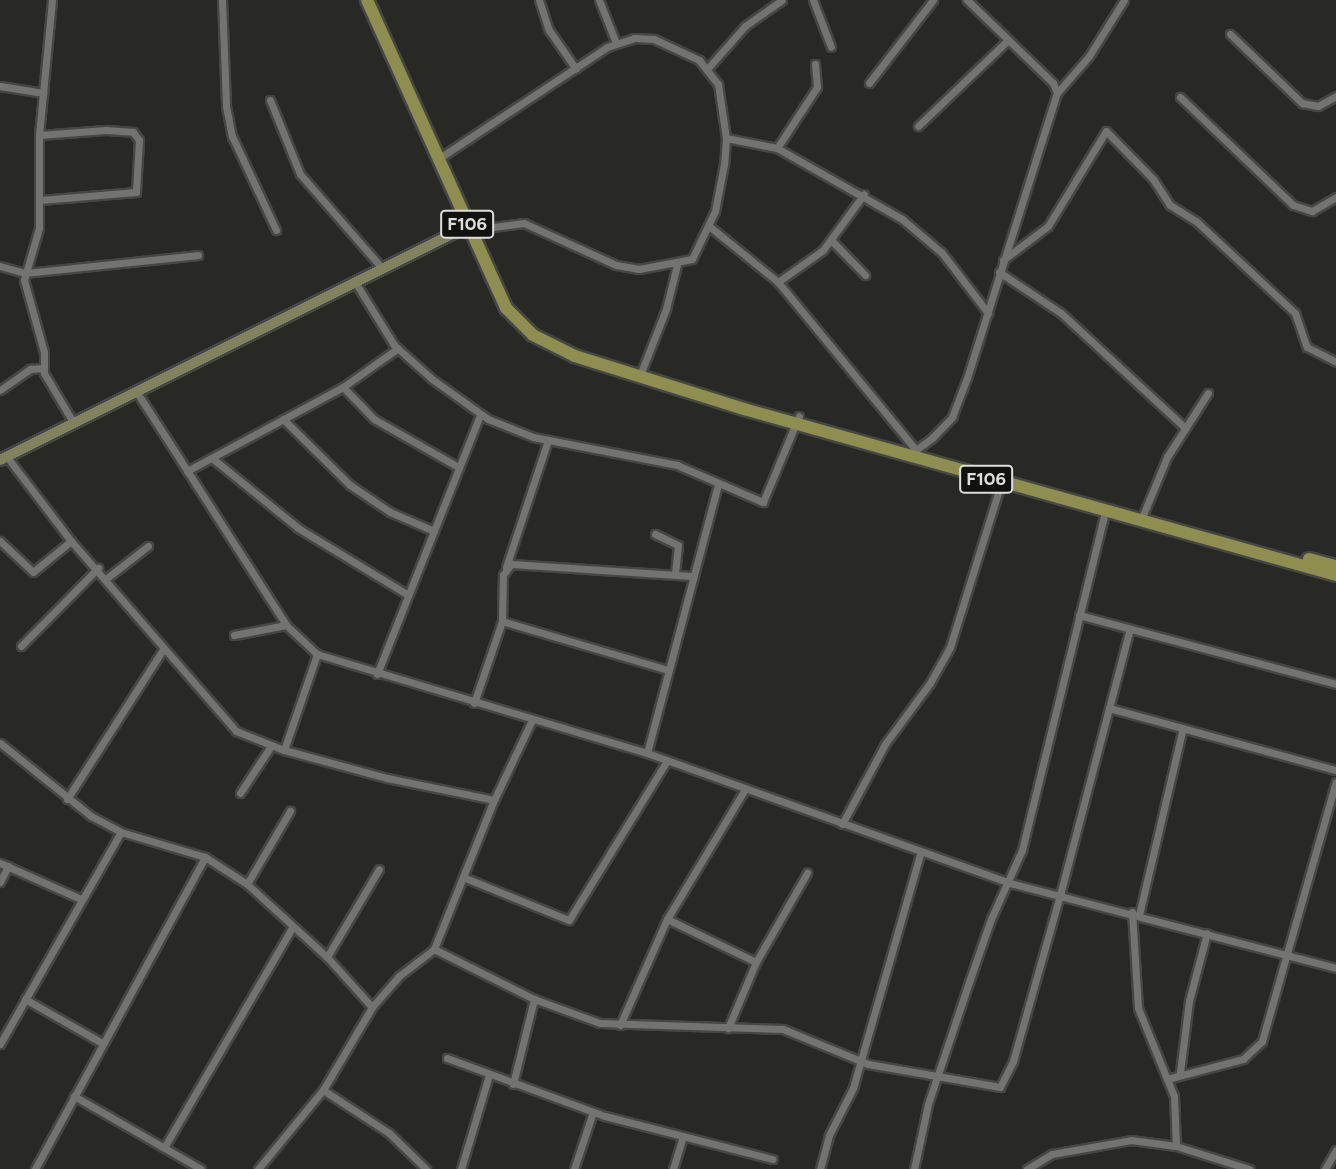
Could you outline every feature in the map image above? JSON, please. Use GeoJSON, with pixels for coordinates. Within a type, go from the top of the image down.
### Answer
{"type":"FeatureCollection","features":[{"type":"Feature","properties":{"kind":"main road","name":"F106"},"geometry":{"type":"LineString","coordinates":[[367,0],[473,227],[513,304],[529,324],[578,349],[642,370],[679,386]]}},
{"type":"Feature","properties":{"kind":"main road","name":"F106"},"geometry":{"type":"LineString","coordinates":[[375,0],[444,155],[506,308],[524,329],[575,356],[798,420],[1001,483],[1143,515],[1336,575]]}},
{"type":"Feature","properties":{"kind":"main road","name":"F106"},"geometry":{"type":"LineString","coordinates":[[798,420],[916,450],[1105,513],[1336,566]]}},
{"type":"Feature","properties":{"kind":"street"},"geometry":{"type":"LineString","coordinates":[[52,0],[39,135],[40,200],[36,242],[25,273],[25,292],[44,352],[43,368],[73,422]]}},
{"type":"Feature","properties":{"kind":"street"},"geometry":{"type":"LineString","coordinates":[[222,0],[226,106],[232,136],[276,230]]}},
{"type":"Feature","properties":{"kind":"street"},"geometry":{"type":"LineString","coordinates":[[539,0],[549,30],[576,69]]}},
{"type":"Feature","properties":{"kind":"street"},"geometry":{"type":"LineString","coordinates":[[599,0],[616,43]]}},
{"type":"Feature","properties":{"kind":"street"},"geometry":{"type":"LineString","coordinates":[[708,68],[745,26],[782,0]]}},
{"type":"Feature","properties":{"kind":"street"},"geometry":{"type":"LineString","coordinates":[[813,0],[831,47]]}},
{"type":"Feature","properties":{"kind":"street"},"geometry":{"type":"LineString","coordinates":[[869,83],[933,0]]}},
{"type":"Feature","properties":{"kind":"street"},"geometry":{"type":"LineString","coordinates":[[967,0],[1053,82],[1057,93]]}},
{"type":"Feature","properties":{"kind":"street"},"geometry":{"type":"LineString","coordinates":[[709,226],[778,282],[916,450],[952,417],[988,313],[1057,93],[1089,56],[1123,1]]}},
{"type":"Feature","properties":{"kind":"street"},"geometry":{"type":"LineString","coordinates":[[1230,34],[1302,103],[1318,106],[1336,96]]}},
{"type":"Feature","properties":{"kind":"street"},"geometry":{"type":"LineString","coordinates":[[444,155],[616,43],[654,39],[708,68],[718,84],[726,138],[709,226],[692,259],[677,265],[639,269],[616,265],[524,223],[473,227],[382,268],[3,458],[236,732],[284,750],[494,800]]}},
{"type":"Feature","properties":{"kind":"street"},"geometry":{"type":"LineString","coordinates":[[919,126],[1007,41]]}},
{"type":"Feature","properties":{"kind":"street"},"geometry":{"type":"LineString","coordinates":[[777,148],[817,87],[815,64]]}},
{"type":"Feature","properties":{"kind":"street"},"geometry":{"type":"LineString","coordinates":[[0,86],[43,93]]}},
{"type":"Feature","properties":{"kind":"street"},"geometry":{"type":"LineString","coordinates":[[1180,97],[1293,205],[1312,211],[1336,197]]}},
{"type":"Feature","properties":{"kind":"street"},"geometry":{"type":"LineString","coordinates":[[270,100],[300,174],[382,268]]}},
{"type":"Feature","properties":{"kind":"street"},"geometry":{"type":"LineString","coordinates":[[39,135],[106,130],[133,132],[139,140],[132,194],[40,200]]}},
{"type":"Feature","properties":{"kind":"street"},"geometry":{"type":"LineString","coordinates":[[1003,260],[1048,226],[1106,131],[1153,179],[1170,205],[1197,222],[1295,313],[1307,347],[1336,362]]}},
{"type":"Feature","properties":{"kind":"street"},"geometry":{"type":"LineString","coordinates":[[726,138],[777,148],[864,194],[902,219],[942,253],[988,313]]}},
{"type":"Feature","properties":{"kind":"street"},"geometry":{"type":"LineString","coordinates":[[778,282],[831,240],[864,194]]}},
{"type":"Feature","properties":{"kind":"street"},"geometry":{"type":"LineString","coordinates":[[831,240],[865,275]]}},
{"type":"Feature","properties":{"kind":"street"},"geometry":{"type":"LineString","coordinates":[[0,265],[25,273],[198,255]]}},
{"type":"Feature","properties":{"kind":"street"},"geometry":{"type":"LineString","coordinates":[[642,370],[666,309],[677,265]]}},
{"type":"Feature","properties":{"kind":"street"},"geometry":{"type":"LineString","coordinates":[[999,272],[1061,313],[1184,427]]}},
{"type":"Feature","properties":{"kind":"street"},"geometry":{"type":"LineString","coordinates":[[355,282],[398,348],[480,415],[548,440],[656,460],[763,502],[798,420]]}},
{"type":"Feature","properties":{"kind":"street"},"geometry":{"type":"LineString","coordinates":[[187,471],[343,387],[398,348]]}},
{"type":"Feature","properties":{"kind":"street"},"geometry":{"type":"LineString","coordinates":[[0,390],[30,369],[43,368]]}},
{"type":"Feature","properties":{"kind":"street"},"geometry":{"type":"LineString","coordinates":[[343,387],[374,419],[458,467]]}},
{"type":"Feature","properties":{"kind":"street"},"geometry":{"type":"LineString","coordinates":[[136,391],[286,625],[317,654],[376,674],[647,753],[920,853],[1010,883],[1336,968]]}},
{"type":"Feature","properties":{"kind":"street"},"geometry":{"type":"LineString","coordinates":[[1143,515],[1184,427],[1208,393]]}},
{"type":"Feature","properties":{"kind":"street"},"geometry":{"type":"LineString","coordinates":[[376,674],[480,415]]}},
{"type":"Feature","properties":{"kind":"street"},"geometry":{"type":"LineString","coordinates":[[283,419],[351,485],[390,512],[434,531]]}},
{"type":"Feature","properties":{"kind":"street"},"geometry":{"type":"LineString","coordinates":[[474,703],[502,621],[506,567],[548,440]]}},
{"type":"Feature","properties":{"kind":"street"},"geometry":{"type":"LineString","coordinates":[[212,458],[298,528],[408,595]]}},
{"type":"Feature","properties":{"kind":"street"},"geometry":{"type":"LineString","coordinates":[[842,824],[885,744],[930,683],[950,647],[1001,483]]}},
{"type":"Feature","properties":{"kind":"street"},"geometry":{"type":"LineString","coordinates":[[647,753],[718,485]]}},
{"type":"Feature","properties":{"kind":"street"},"geometry":{"type":"LineString","coordinates":[[914,1169],[936,1079],[990,919],[1010,883],[1105,513]]}},
{"type":"Feature","properties":{"kind":"street"},"geometry":{"type":"LineString","coordinates":[[655,534],[678,545],[676,574]]}},
{"type":"Feature","properties":{"kind":"street"},"geometry":{"type":"LineString","coordinates":[[0,541],[33,572],[71,541]]}},
{"type":"Feature","properties":{"kind":"street"},"geometry":{"type":"LineString","coordinates":[[107,578],[148,546]]}},
{"type":"Feature","properties":{"kind":"street"},"geometry":{"type":"LineString","coordinates":[[506,567],[692,576]]}},
{"type":"Feature","properties":{"kind":"street"},"geometry":{"type":"LineString","coordinates":[[21,646],[98,568]]}},
{"type":"Feature","properties":{"kind":"street"},"geometry":{"type":"LineString","coordinates":[[1079,615],[1336,684]]}},
{"type":"Feature","properties":{"kind":"street"},"geometry":{"type":"LineString","coordinates":[[502,621],[668,670]]}},
{"type":"Feature","properties":{"kind":"street"},"geometry":{"type":"LineString","coordinates":[[234,635],[286,625]]}},
{"type":"Feature","properties":{"kind":"street"},"geometry":{"type":"LineString","coordinates":[[434,949],[534,999],[600,1023],[783,1029],[861,1059],[936,1079],[991,1088],[1005,1081],[1060,895],[1130,629]]}},
{"type":"Feature","properties":{"kind":"street"},"geometry":{"type":"LineString","coordinates":[[67,799],[164,648]]}},
{"type":"Feature","properties":{"kind":"street"},"geometry":{"type":"LineString","coordinates":[[284,750],[317,654]]}},
{"type":"Feature","properties":{"kind":"street"},"geometry":{"type":"LineString","coordinates":[[1109,708],[1336,770]]}},
{"type":"Feature","properties":{"kind":"street"},"geometry":{"type":"LineString","coordinates":[[258,1169],[323,1090],[372,1007],[399,976],[434,949],[494,800],[532,720]]}},
{"type":"Feature","properties":{"kind":"street"},"geometry":{"type":"LineString","coordinates":[[1176,1146],[1176,1109],[1167,1079],[1138,1008],[1135,914],[1183,728]]}},
{"type":"Feature","properties":{"kind":"street"},"geometry":{"type":"LineString","coordinates":[[0,743],[67,799],[121,832],[205,857],[247,884],[292,928],[327,957],[372,1007]]}},
{"type":"Feature","properties":{"kind":"street"},"geometry":{"type":"LineString","coordinates":[[240,793],[271,746]]}},
{"type":"Feature","properties":{"kind":"street"},"geometry":{"type":"LineString","coordinates":[[463,877],[569,920],[667,761]]}},
{"type":"Feature","properties":{"kind":"street"},"geometry":{"type":"LineString","coordinates":[[1167,1079],[1180,1072],[1233,1062],[1253,1052],[1267,1029],[1336,782]]}},
{"type":"Feature","properties":{"kind":"street"},"geometry":{"type":"LineString","coordinates":[[620,1025],[667,919],[745,789]]}},
{"type":"Feature","properties":{"kind":"street"},"geometry":{"type":"LineString","coordinates":[[247,884],[290,811]]}},
{"type":"Feature","properties":{"kind":"street"},"geometry":{"type":"LineString","coordinates":[[0,1044],[121,832]]}},
{"type":"Feature","properties":{"kind":"street"},"geometry":{"type":"LineString","coordinates":[[820,1169],[861,1059],[920,853]]}},
{"type":"Feature","properties":{"kind":"street"},"geometry":{"type":"LineString","coordinates":[[34,1169],[205,857]]}},
{"type":"Feature","properties":{"kind":"street"},"geometry":{"type":"LineString","coordinates":[[0,882],[4,864],[81,899]]}},
{"type":"Feature","properties":{"kind":"street"},"geometry":{"type":"LineString","coordinates":[[327,957],[379,869]]}},
{"type":"Feature","properties":{"kind":"street"},"geometry":{"type":"LineString","coordinates":[[728,1028],[756,962],[807,873]]}},
{"type":"Feature","properties":{"kind":"street"},"geometry":{"type":"LineString","coordinates":[[667,919],[756,962]]}},
{"type":"Feature","properties":{"kind":"street"},"geometry":{"type":"LineString","coordinates":[[165,1146],[292,928]]}},
{"type":"Feature","properties":{"kind":"street"},"geometry":{"type":"LineString","coordinates":[[1180,1072],[1189,1001],[1207,933]]}},
{"type":"Feature","properties":{"kind":"street"},"geometry":{"type":"LineString","coordinates":[[25,999],[102,1043]]}},
{"type":"Feature","properties":{"kind":"street"},"geometry":{"type":"LineString","coordinates":[[513,1084],[534,999]]}},
{"type":"Feature","properties":{"kind":"street"},"geometry":{"type":"LineString","coordinates":[[447,1058],[593,1112],[682,1140],[773,1159]]}},
{"type":"Feature","properties":{"kind":"street"},"geometry":{"type":"LineString","coordinates":[[461,1169],[489,1075]]}},
{"type":"Feature","properties":{"kind":"street"},"geometry":{"type":"LineString","coordinates":[[323,1090],[388,1133],[426,1169]]}},
{"type":"Feature","properties":{"kind":"street"},"geometry":{"type":"LineString","coordinates":[[74,1096],[201,1169]]}},
{"type":"Feature","properties":{"kind":"street"},"geometry":{"type":"LineString","coordinates":[[574,1169],[593,1112]]}},
{"type":"Feature","properties":{"kind":"street"},"geometry":{"type":"LineString","coordinates":[[673,1169],[682,1140]]}},
{"type":"Feature","properties":{"kind":"street"},"geometry":{"type":"LineString","coordinates":[[1027,1169],[1052,1154],[1104,1142],[1176,1146],[1249,1169]]}},
{"type":"Feature","properties":{"kind":"street"},"geometry":{"type":"LineString","coordinates":[[1325,1169],[1336,1150]]}}]}
